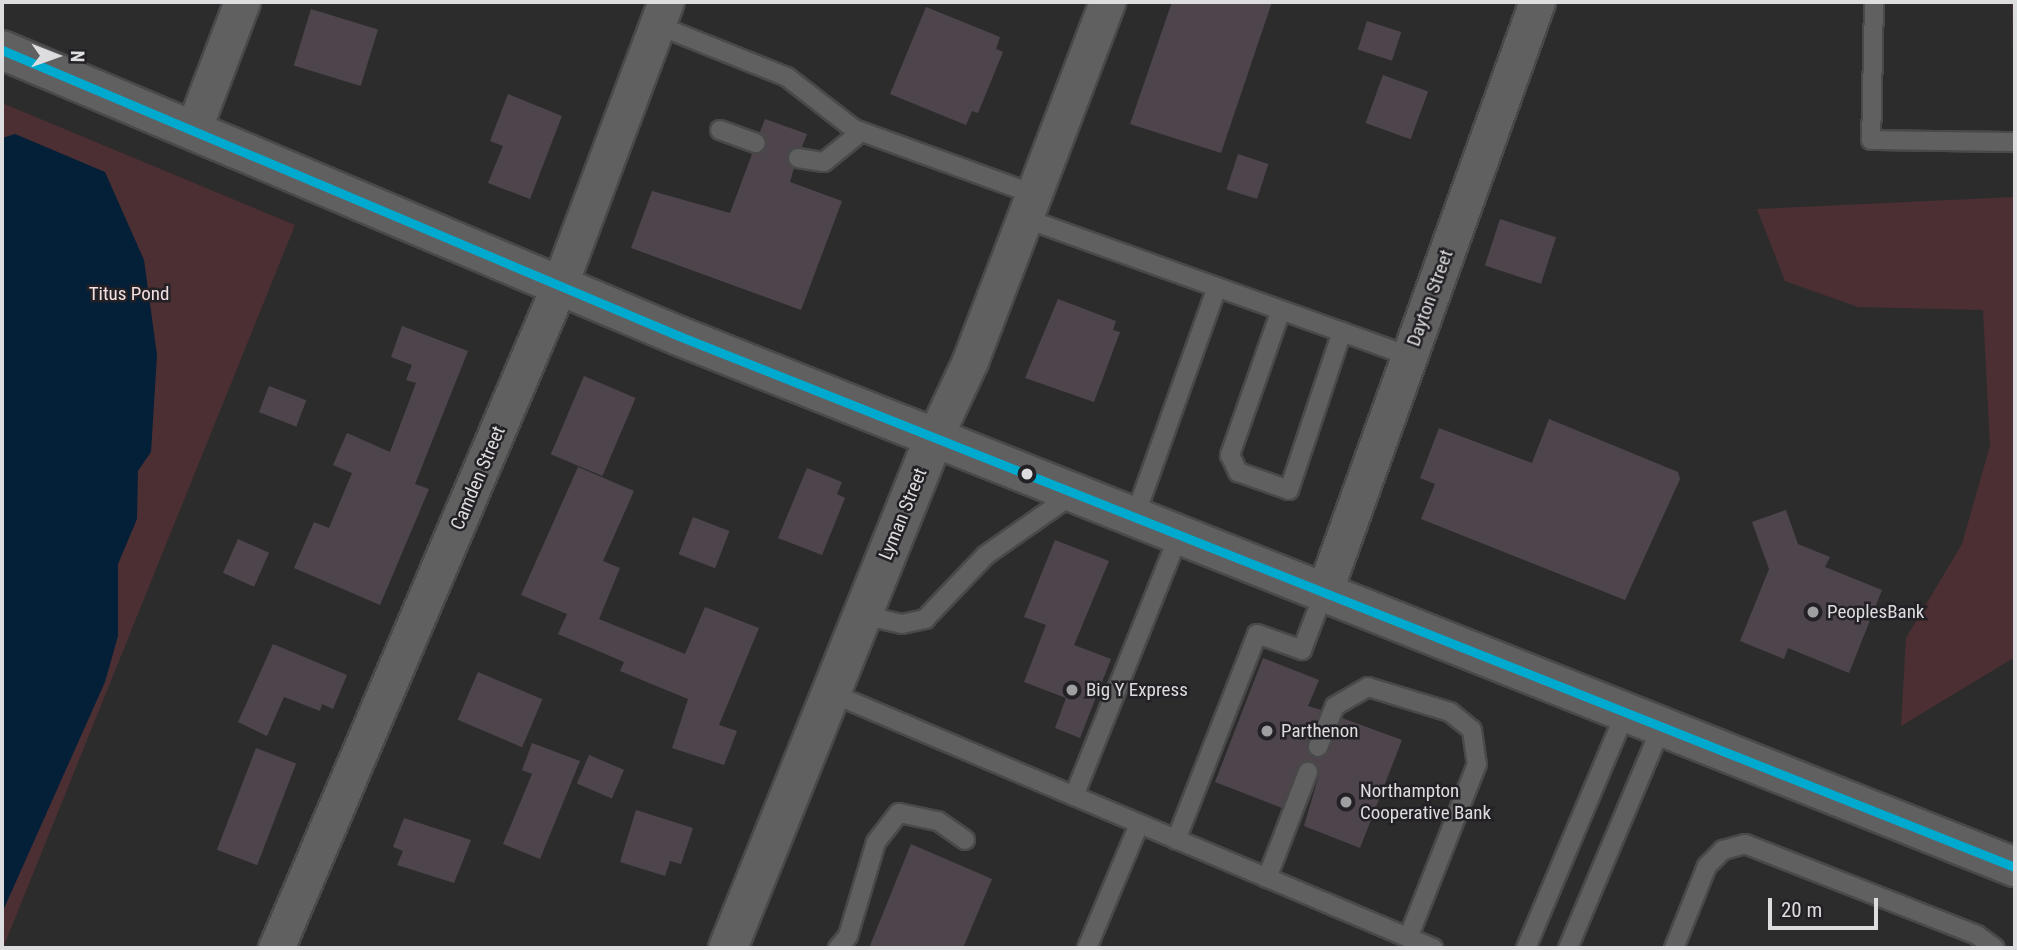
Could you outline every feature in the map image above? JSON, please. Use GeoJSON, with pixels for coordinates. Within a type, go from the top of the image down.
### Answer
{"type":"FeatureCollection","features":[{"type":"Feature","properties":{"kind":"main road"},"geometry":{"type":"LineString","coordinates":[[2,50],[559,286],[1323,595],[2015,867]]}},
{"type":"Feature","properties":{"kind":"main road","name":"Lyman Street"},"geometry":{"type":"LineString","coordinates":[[727,948],[934,438]]}},
{"type":"Feature","properties":{"kind":"street"},"geometry":{"type":"LineString","coordinates":[[193,130],[242,2]]}},
{"type":"Feature","properties":{"kind":"street","name":"Lyman Street"},"geometry":{"type":"LineString","coordinates":[[934,438],[1029,206],[1107,2]]}},
{"type":"Feature","properties":{"kind":"street","name":"Dayton Street"},"geometry":{"type":"LineString","coordinates":[[1323,595],[1537,2]]}},
{"type":"Feature","properties":{"kind":"street","name":"Camden Street"},"geometry":{"type":"LineString","coordinates":[[276,948],[559,286],[662,13]]}},
{"type":"Feature","properties":{"kind":"lane"},"geometry":{"type":"LineString","coordinates":[[1874,2],[1871,140],[2015,142]]}},
{"type":"Feature","properties":{"kind":"lane"},"geometry":{"type":"LineString","coordinates":[[662,13],[787,77],[861,132],[1217,287],[1409,356]]}},
{"type":"Feature","properties":{"kind":"lane"},"geometry":{"type":"LineString","coordinates":[[720,130],[756,143]]}},
{"type":"Feature","properties":{"kind":"lane"},"geometry":{"type":"LineString","coordinates":[[798,158],[824,162],[861,132]]}},
{"type":"Feature","properties":{"kind":"lane"},"geometry":{"type":"LineString","coordinates":[[1134,519],[1217,287]]}},
{"type":"Feature","properties":{"kind":"lane"},"geometry":{"type":"LineString","coordinates":[[1281,310],[1230,455],[1238,472],[1289,489],[1342,332]]}},
{"type":"Feature","properties":{"kind":"lane"},"geometry":{"type":"LineString","coordinates":[[863,615],[902,624],[925,619],[986,555],[1073,494]]}},
{"type":"Feature","properties":{"kind":"lane"},"geometry":{"type":"LineString","coordinates":[[1074,796],[1178,537]]}},
{"type":"Feature","properties":{"kind":"lane"},"geometry":{"type":"LineString","coordinates":[[1176,840],[1258,634],[1302,650],[1323,595]]}},
{"type":"Feature","properties":{"kind":"lane"},"geometry":{"type":"LineString","coordinates":[[1318,747],[1344,697],[1382,687],[1465,722],[1477,741],[1475,770],[1408,938]]}},
{"type":"Feature","properties":{"kind":"lane"},"geometry":{"type":"LineString","coordinates":[[831,694],[1433,948]]}},
{"type":"Feature","properties":{"kind":"lane"},"geometry":{"type":"LineString","coordinates":[[1527,948],[1625,714]]}},
{"type":"Feature","properties":{"kind":"lane"},"geometry":{"type":"LineString","coordinates":[[1568,948],[1661,728]]}},
{"type":"Feature","properties":{"kind":"lane"},"geometry":{"type":"LineString","coordinates":[[1267,878],[1308,772]]}},
{"type":"Feature","properties":{"kind":"lane"},"geometry":{"type":"LineString","coordinates":[[838,948],[848,936],[876,842],[899,813],[938,821],[965,839]]}},
{"type":"Feature","properties":{"kind":"lane"},"geometry":{"type":"LineString","coordinates":[[1087,948],[1139,824]]}},
{"type":"Feature","properties":{"kind":"lane"},"geometry":{"type":"LineString","coordinates":[[1674,948],[1710,862],[1728,847],[1751,844],[1977,935],[1995,948]]}},
{"type":"Feature","properties":{"kind":"green space"},"geometry":{"type":"Polygon","coordinates":[[[2012,2],[2015,2],[2015,139],[2013,60],[2012,2]]]}},
{"type":"Feature","properties":{"kind":"green space","name":"Titus Pond"},"geometry":{"type":"Polygon","coordinates":[[[2,103],[295,225],[3,948],[2,948],[2,103]]]}},
{"type":"Feature","properties":{"kind":"green space"},"geometry":{"type":"Polygon","coordinates":[[[2015,197],[2015,657],[1901,726],[1906,638],[1962,544],[1990,446],[1983,310],[1858,307],[1785,281],[1757,209],[2015,197]]]}},
{"type":"Feature","properties":{"kind":"water","name":"Titus Pond"},"geometry":{"type":"Polygon","coordinates":[[[15,134],[105,172],[144,260],[157,355],[151,452],[138,471],[137,519],[118,564],[118,636],[105,682],[2,913],[2,138],[15,134]]]}},
{"type":"Feature","properties":{"kind":"building"},"geometry":{"type":"Polygon","coordinates":[[[1172,2],[1272,2],[1221,153],[1130,124],[1172,2]]]}},
{"type":"Feature","properties":{"kind":"building"},"geometry":{"type":"Polygon","coordinates":[[[926,7],[1000,37],[996,49],[1003,52],[978,113],[972,111],[966,125],[890,94],[926,7]]]}},
{"type":"Feature","properties":{"kind":"building"},"geometry":{"type":"Polygon","coordinates":[[[311,9],[378,29],[361,86],[294,65],[311,9]]]}},
{"type":"Feature","properties":{"kind":"building"},"geometry":{"type":"Polygon","coordinates":[[[1367,21],[1401,32],[1392,61],[1358,50],[1367,21]]]}},
{"type":"Feature","properties":{"kind":"building"},"geometry":{"type":"Polygon","coordinates":[[[1383,75],[1428,91],[1411,139],[1366,123],[1383,75]]]}},
{"type":"Feature","properties":{"kind":"building"},"geometry":{"type":"Polygon","coordinates":[[[508,94],[562,116],[530,199],[488,183],[503,146],[490,141],[508,94]]]}},
{"type":"Feature","properties":{"kind":"building"},"geometry":{"type":"Polygon","coordinates":[[[765,119],[807,134],[802,147],[787,156],[794,168],[790,182],[842,201],[801,310],[631,248],[652,191],[730,213],[752,154],[767,146],[760,132],[765,119]]]}},
{"type":"Feature","properties":{"kind":"building"},"geometry":{"type":"Polygon","coordinates":[[[1238,154],[1268,164],[1257,199],[1227,189],[1238,154]]]}},
{"type":"Feature","properties":{"kind":"building"},"geometry":{"type":"Polygon","coordinates":[[[1500,219],[1556,237],[1541,284],[1485,266],[1500,219]]]}},
{"type":"Feature","properties":{"kind":"building"},"geometry":{"type":"Polygon","coordinates":[[[1058,299],[1116,321],[1113,330],[1120,332],[1094,402],[1025,378],[1058,299]]]}},
{"type":"Feature","properties":{"kind":"building"},"geometry":{"type":"Polygon","coordinates":[[[402,326],[468,351],[415,484],[429,489],[380,605],[294,568],[314,522],[329,528],[352,473],[333,465],[347,433],[390,452],[416,383],[406,380],[412,365],[391,357],[402,326]]]}},
{"type":"Feature","properties":{"kind":"building"},"geometry":{"type":"Polygon","coordinates":[[[584,376],[636,398],[602,476],[551,454],[584,376]]]}},
{"type":"Feature","properties":{"kind":"building"},"geometry":{"type":"Polygon","coordinates":[[[269,386],[306,400],[296,426],[259,412],[269,386]]]}},
{"type":"Feature","properties":{"kind":"building"},"geometry":{"type":"Polygon","coordinates":[[[1549,419],[1678,472],[1680,479],[1625,600],[1421,519],[1435,484],[1420,478],[1439,428],[1532,463],[1549,419]]]}},
{"type":"Feature","properties":{"kind":"building"},"geometry":{"type":"Polygon","coordinates":[[[578,467],[634,491],[603,561],[620,568],[599,619],[685,654],[705,607],[759,628],[719,725],[737,731],[724,765],[672,748],[688,699],[620,671],[624,662],[558,634],[567,614],[521,595],[578,467]]]}},
{"type":"Feature","properties":{"kind":"building"},"geometry":{"type":"Polygon","coordinates":[[[807,468],[842,482],[837,494],[845,498],[822,555],[778,538],[807,468]]]}},
{"type":"Feature","properties":{"kind":"building"},"geometry":{"type":"Polygon","coordinates":[[[1786,510],[1798,544],[1830,557],[1825,567],[1882,590],[1849,673],[1788,648],[1784,659],[1740,641],[1769,569],[1752,522],[1786,510]]]}},
{"type":"Feature","properties":{"kind":"building"},"geometry":{"type":"Polygon","coordinates":[[[693,517],[729,531],[715,568],[679,554],[693,517]]]}},
{"type":"Feature","properties":{"kind":"building"},"geometry":{"type":"Polygon","coordinates":[[[238,539],[269,553],[254,587],[223,573],[238,539]]]}},
{"type":"Feature","properties":{"kind":"building"},"geometry":{"type":"Polygon","coordinates":[[[1055,540],[1109,561],[1074,645],[1111,659],[1080,738],[1055,728],[1066,698],[1024,682],[1046,625],[1024,617],[1055,540]]]}},
{"type":"Feature","properties":{"kind":"building"},"geometry":{"type":"Polygon","coordinates":[[[273,644],[347,675],[333,709],[322,704],[320,711],[284,697],[267,736],[238,722],[273,644]]]}},
{"type":"Feature","properties":{"kind":"building"},"geometry":{"type":"Polygon","coordinates":[[[1263,658],[1319,680],[1308,706],[1321,710],[1307,743],[1313,757],[1328,752],[1342,718],[1402,740],[1360,848],[1304,826],[1319,775],[1313,762],[1298,767],[1282,808],[1215,782],[1263,658]]]}},
{"type":"Feature","properties":{"kind":"building"},"geometry":{"type":"Polygon","coordinates":[[[478,672],[542,699],[522,747],[458,720],[478,672]]]}},
{"type":"Feature","properties":{"kind":"building"},"geometry":{"type":"Polygon","coordinates":[[[532,743],[580,761],[540,859],[503,844],[532,774],[522,770],[532,743]]]}},
{"type":"Feature","properties":{"kind":"building"},"geometry":{"type":"Polygon","coordinates":[[[256,748],[296,763],[257,865],[217,850],[256,748]]]}},
{"type":"Feature","properties":{"kind":"building"},"geometry":{"type":"Polygon","coordinates":[[[589,755],[624,770],[612,798],[577,784],[589,755]]]}},
{"type":"Feature","properties":{"kind":"building"},"geometry":{"type":"Polygon","coordinates":[[[636,810],[693,828],[681,864],[670,861],[665,876],[620,862],[636,810]]]}},
{"type":"Feature","properties":{"kind":"building"},"geometry":{"type":"Polygon","coordinates":[[[404,818],[471,840],[454,883],[397,865],[403,851],[393,847],[404,818]]]}},
{"type":"Feature","properties":{"kind":"building"},"geometry":{"type":"Polygon","coordinates":[[[911,844],[992,879],[963,948],[869,948],[911,844]]]}},
{"type":"Feature","properties":{"kind":"transit line"},"geometry":{"type":"LineString","coordinates":[[2,50],[679,336],[2015,867]]}},
{"type":"Feature","properties":{"kind":"place","name":"PeoplesBank"},"geometry":{"type":"Point","coordinates":[1813,612]}},
{"type":"Feature","properties":{"kind":"place","name":"Big Y Express"},"geometry":{"type":"Point","coordinates":[1072,690]}},
{"type":"Feature","properties":{"kind":"place","name":"Parthenon"},"geometry":{"type":"Point","coordinates":[1267,731]}},
{"type":"Feature","properties":{"kind":"place","name":"Northampton Cooperative Bank"},"geometry":{"type":"Point","coordinates":[1346,802]}}]}
